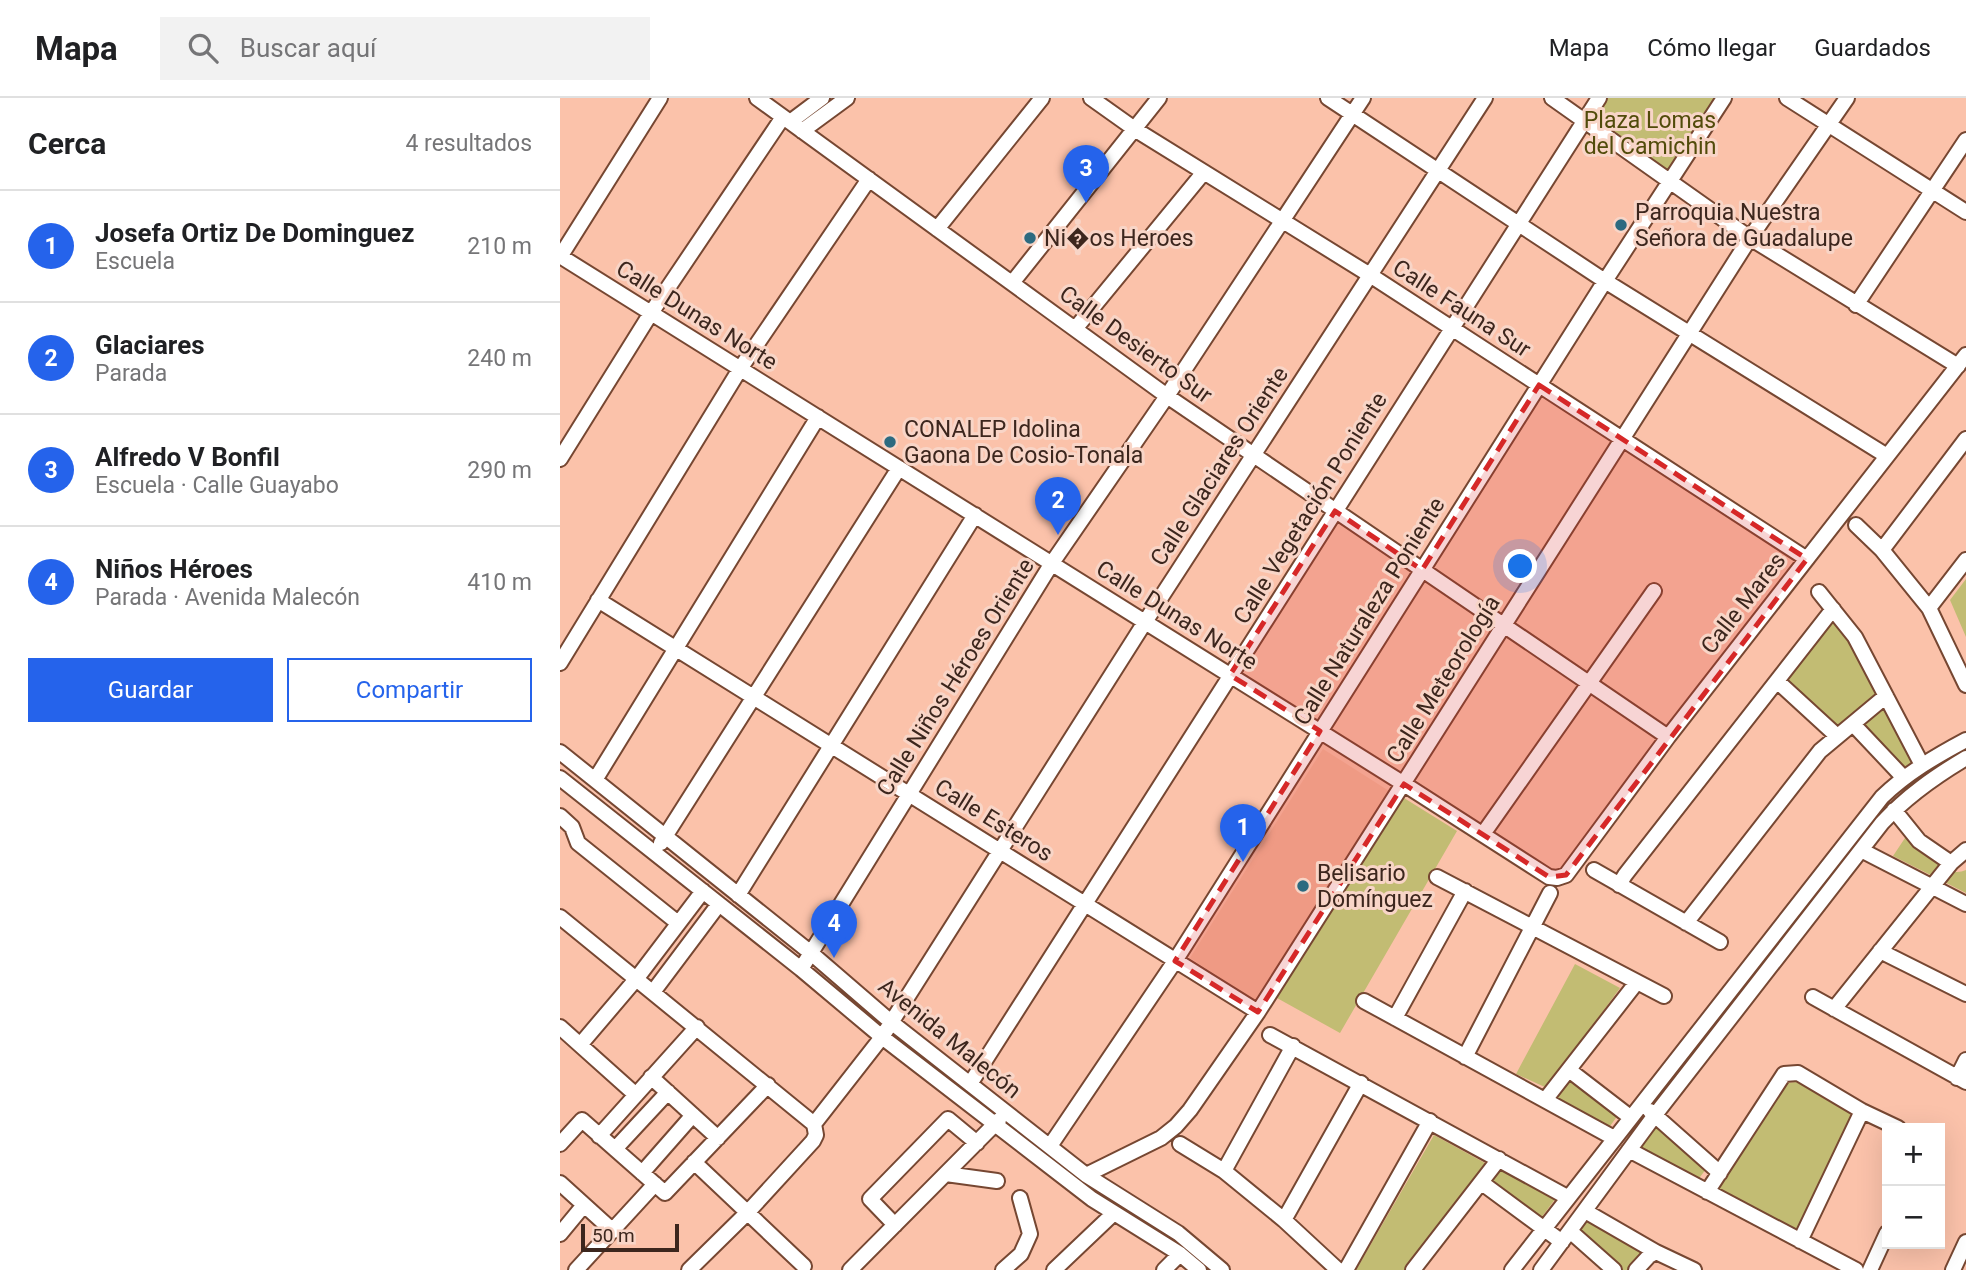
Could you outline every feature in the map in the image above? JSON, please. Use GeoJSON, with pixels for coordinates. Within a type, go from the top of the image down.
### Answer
{"type":"FeatureCollection","features":[{"type":"Feature","properties":{"kind":"street"},"geometry":{"type":"LineString","coordinates":[[560,257],[660,98]]}},
{"type":"Feature","properties":{"kind":"street","name":"Calle Desierto Sur"},"geometry":{"type":"LineString","coordinates":[[757,98],[1167,396],[1668,737]]}},
{"type":"Feature","properties":{"kind":"street"},"geometry":{"type":"LineString","coordinates":[[560,459],[651,313],[792,123],[822,98]]}},
{"type":"Feature","properties":{"kind":"street"},"geometry":{"type":"LineString","coordinates":[[792,123],[847,98]]}},
{"type":"Feature","properties":{"kind":"street"},"geometry":{"type":"LineString","coordinates":[[937,229],[1042,98]]}},
{"type":"Feature","properties":{"kind":"street","name":"Calle Fauna Sur"},"geometry":{"type":"LineString","coordinates":[[1091,98],[1136,130],[1370,275],[1807,559]]}},
{"type":"Feature","properties":{"kind":"street"},"geometry":{"type":"LineString","coordinates":[[1012,284],[1160,98]]}},
{"type":"Feature","properties":{"kind":"street"},"geometry":{"type":"LineString","coordinates":[[1328,98],[1605,281],[1887,457]]}},
{"type":"Feature","properties":{"kind":"street","name":"Calle Niños Héroes Oriente"},"geometry":{"type":"LineString","coordinates":[[801,969],[1052,563],[1167,396],[1363,98]]}},
{"type":"Feature","properties":{"kind":"street","name":"Calle Glaciares Oriente"},"geometry":{"type":"LineString","coordinates":[[689,1270],[813,1142],[816,1135],[814,1124],[882,1037],[1145,622],[1485,98]]}},
{"type":"Feature","properties":{"kind":"street"},"geometry":{"type":"LineString","coordinates":[[1552,98],[1750,238],[1856,305],[1962,360]]}},
{"type":"Feature","properties":{"kind":"street","name":"Calle Vegetación Poniente"},"geometry":{"type":"LineString","coordinates":[[970,1084],[1599,98]]}},
{"type":"Feature","properties":{"kind":"street","name":"Calle Naturaleza Poniente"},"geometry":{"type":"LineString","coordinates":[[1050,1146],[1175,961],[1605,281],[1724,98]]}},
{"type":"Feature","properties":{"kind":"street"},"geometry":{"type":"LineString","coordinates":[[1787,98],[1966,212]]}},
{"type":"Feature","properties":{"kind":"street","name":"Calle Meteorología"},"geometry":{"type":"LineString","coordinates":[[1086,1175],[1161,1138],[1190,1110],[1258,1012],[1750,238],[1847,98]]}},
{"type":"Feature","properties":{"kind":"street"},"geometry":{"type":"LineString","coordinates":[[1856,305],[1966,140]]}},
{"type":"Feature","properties":{"kind":"street"},"geometry":{"type":"LineString","coordinates":[[1075,329],[1204,172]]}},
{"type":"Feature","properties":{"kind":"street"},"geometry":{"type":"LineString","coordinates":[[560,663],[740,369],[869,179]]}},
{"type":"Feature","properties":{"kind":"street","name":"Calle Dunas Norte"},"geometry":{"type":"LineString","coordinates":[[560,257],[1549,877],[1557,878]]}},
{"type":"Feature","properties":{"kind":"street","name":"Calle Mares"},"geometry":{"type":"LineString","coordinates":[[1557,878],[1566,875],[1668,737],[1962,360]]}},
{"type":"Feature","properties":{"kind":"street"},"geometry":{"type":"LineString","coordinates":[[595,780],[818,418]]}},
{"type":"Feature","properties":{"kind":"street"},"geometry":{"type":"LineString","coordinates":[[1882,550],[1966,439]]}},
{"type":"Feature","properties":{"kind":"street"},"geometry":{"type":"LineString","coordinates":[[654,853],[899,468]]}},
{"type":"Feature","properties":{"kind":"street"},"geometry":{"type":"LineString","coordinates":[[738,895],[975,515]]}},
{"type":"Feature","properties":{"kind":"street"},"geometry":{"type":"LineString","coordinates":[[1856,526],[1882,550],[1929,608],[1961,660],[1966,685]]}},
{"type":"Feature","properties":{"kind":"street"},"geometry":{"type":"LineString","coordinates":[[1929,608],[1966,560]]}},
{"type":"Feature","properties":{"kind":"street"},"geometry":{"type":"LineString","coordinates":[[1483,835],[1654,591]]}},
{"type":"Feature","properties":{"kind":"street"},"geometry":{"type":"LineString","coordinates":[[1819,592],[1856,637],[1922,765]]}},
{"type":"Feature","properties":{"kind":"street","name":"Calle Esteros"},"geometry":{"type":"LineString","coordinates":[[598,600],[1258,1012]]}},
{"type":"Feature","properties":{"kind":"street"},"geometry":{"type":"LineString","coordinates":[[1619,885],[1833,609]]}},
{"type":"Feature","properties":{"kind":"street"},"geometry":{"type":"LineString","coordinates":[[1777,681],[1837,736]]}},
{"type":"Feature","properties":{"kind":"street"},"geometry":{"type":"LineString","coordinates":[[1686,923],[1820,751],[1886,696]]}},
{"type":"Feature","properties":{"kind":"street"},"geometry":{"type":"LineString","coordinates":[[1853,724],[1900,781],[1907,798]]}},
{"type":"Feature","properties":{"kind":"street"},"geometry":{"type":"LineString","coordinates":[[1512,1270],[1869,813],[1900,781],[1966,740]]}},
{"type":"Feature","properties":{"kind":"street","name":"Avenida Malecón"},"geometry":{"type":"LineString","coordinates":[[560,752],[811,953],[891,1022],[1086,1175],[1178,1233],[1222,1270]]}},
{"type":"Feature","properties":{"kind":"street"},"geometry":{"type":"LineString","coordinates":[[1942,753],[1950,768]]}},
{"type":"Feature","properties":{"kind":"street"},"geometry":{"type":"LineString","coordinates":[[1541,1270],[1629,1150],[1894,810],[1933,778],[1966,758]]}},
{"type":"Feature","properties":{"kind":"street","name":"Avenida Malecón"},"geometry":{"type":"LineString","coordinates":[[560,778],[801,969],[882,1037],[1092,1199],[1180,1254],[1199,1270]]}},
{"type":"Feature","properties":{"kind":"street"},"geometry":{"type":"LineString","coordinates":[[1894,810],[1919,841],[1951,863]]}},
{"type":"Feature","properties":{"kind":"street"},"geometry":{"type":"LineString","coordinates":[[560,816],[572,827],[578,843],[678,923]]}},
{"type":"Feature","properties":{"kind":"street"},"geometry":{"type":"LineString","coordinates":[[1861,850],[1966,904]]}},
{"type":"Feature","properties":{"kind":"street"},"geometry":{"type":"LineString","coordinates":[[1834,1009],[1951,863],[1966,850]]}},
{"type":"Feature","properties":{"kind":"street"},"geometry":{"type":"LineString","coordinates":[[1594,870],[1720,943]]}},
{"type":"Feature","properties":{"kind":"street"},"geometry":{"type":"LineString","coordinates":[[1437,877],[1664,996]]}},
{"type":"Feature","properties":{"kind":"street"},"geometry":{"type":"LineString","coordinates":[[580,1045],[703,891]]}},
{"type":"Feature","properties":{"kind":"street"},"geometry":{"type":"LineString","coordinates":[[1395,1018],[1465,891]]}},
{"type":"Feature","properties":{"kind":"street"},"geometry":{"type":"LineString","coordinates":[[1465,1056],[1550,893]]}},
{"type":"Feature","properties":{"kind":"street"},"geometry":{"type":"LineString","coordinates":[[653,992],[719,904]]}},
{"type":"Feature","properties":{"kind":"street"},"geometry":{"type":"LineString","coordinates":[[560,917],[814,1124]]}},
{"type":"Feature","properties":{"kind":"street"},"geometry":{"type":"LineString","coordinates":[[1881,951],[1966,994]]}},
{"type":"Feature","properties":{"kind":"street"},"geometry":{"type":"LineString","coordinates":[[1737,980],[1752,991]]}},
{"type":"Feature","properties":{"kind":"street"},"geometry":{"type":"LineString","coordinates":[[1545,1100],[1637,982]]}},
{"type":"Feature","properties":{"kind":"street"},"geometry":{"type":"LineString","coordinates":[[1813,997],[1962,1080],[1966,1060]]}},
{"type":"Feature","properties":{"kind":"street"},"geometry":{"type":"LineString","coordinates":[[1364,1002],[1614,1138]]}},
{"type":"Feature","properties":{"kind":"street"},"geometry":{"type":"LineString","coordinates":[[560,1027],[636,1095]]}},
{"type":"Feature","properties":{"kind":"street"},"geometry":{"type":"LineString","coordinates":[[599,1136],[697,1027]]}},
{"type":"Feature","properties":{"kind":"street"},"geometry":{"type":"LineString","coordinates":[[1270,1035],[1567,1197]]}},
{"type":"Feature","properties":{"kind":"street"},"geometry":{"type":"LineString","coordinates":[[1224,1171],[1293,1046]]}},
{"type":"Feature","properties":{"kind":"street"},"geometry":{"type":"LineString","coordinates":[[1569,1070],[1630,1117]]}},
{"type":"Feature","properties":{"kind":"street"},"geometry":{"type":"LineString","coordinates":[[1707,1192],[1784,1074],[1798,1073],[1887,1123]]}},
{"type":"Feature","properties":{"kind":"street"},"geometry":{"type":"LineString","coordinates":[[652,1077],[718,1138]]}},
{"type":"Feature","properties":{"kind":"street"},"geometry":{"type":"LineString","coordinates":[[1284,1220],[1360,1083]]}},
{"type":"Feature","properties":{"kind":"street"},"geometry":{"type":"LineString","coordinates":[[563,1136],[582,1120],[665,1193],[768,1085]]}},
{"type":"Feature","properties":{"kind":"street"},"geometry":{"type":"LineString","coordinates":[[615,1150],[668,1092]]}},
{"type":"Feature","properties":{"kind":"street"},"geometry":{"type":"LineString","coordinates":[[1641,1103],[1720,1172]]}},
{"type":"Feature","properties":{"kind":"street"},"geometry":{"type":"LineString","coordinates":[[1800,1241],[1862,1111]]}},
{"type":"Feature","properties":{"kind":"street"},"geometry":{"type":"LineString","coordinates":[[850,1270],[1007,1112]]}},
{"type":"Feature","properties":{"kind":"street"},"geometry":{"type":"LineString","coordinates":[[642,1173],[693,1115]]}},
{"type":"Feature","properties":{"kind":"street"},"geometry":{"type":"LineString","coordinates":[[895,1225],[870,1199],[948,1119],[976,1143]]}},
{"type":"Feature","properties":{"kind":"street"},"geometry":{"type":"LineString","coordinates":[[1346,1270],[1430,1121]]}},
{"type":"Feature","properties":{"kind":"street"},"geometry":{"type":"LineString","coordinates":[[1180,1144],[1224,1171],[1284,1220],[1338,1270]]}},
{"type":"Feature","properties":{"kind":"street"},"geometry":{"type":"LineString","coordinates":[[1629,1150],[1856,1270]]}},
{"type":"Feature","properties":{"kind":"street"},"geometry":{"type":"LineString","coordinates":[[1413,1270],[1499,1159]]}},
{"type":"Feature","properties":{"kind":"street"},"geometry":{"type":"LineString","coordinates":[[694,1162],[803,1266]]}},
{"type":"Feature","properties":{"kind":"street"},"geometry":{"type":"LineString","coordinates":[[946,1174],[997,1181]]}},
{"type":"Feature","properties":{"kind":"street"},"geometry":{"type":"LineString","coordinates":[[1482,1183],[1544,1229],[1566,1237],[1614,1270]]}},
{"type":"Feature","properties":{"kind":"street"},"geometry":{"type":"LineString","coordinates":[[560,1184],[612,1231]]}},
{"type":"Feature","properties":{"kind":"street"},"geometry":{"type":"LineString","coordinates":[[585,1267],[612,1231],[655,1184]]}},
{"type":"Feature","properties":{"kind":"street"},"geometry":{"type":"LineString","coordinates":[[1003,1270],[1020,1254],[1030,1234],[1020,1198]]}},
{"type":"Feature","properties":{"kind":"street"},"geometry":{"type":"LineString","coordinates":[[560,1234],[584,1205]]}},
{"type":"Feature","properties":{"kind":"street"},"geometry":{"type":"LineString","coordinates":[[1585,1211],[1693,1270]]}},
{"type":"Feature","properties":{"kind":"street"},"geometry":{"type":"LineString","coordinates":[[1054,1270],[1114,1213]]}},
{"type":"Feature","properties":{"kind":"street"},"geometry":{"type":"LineString","coordinates":[[1953,1270],[1966,1242]]}},
{"type":"Feature","properties":{"kind":"street"},"geometry":{"type":"LineString","coordinates":[[1870,1270],[1882,1244]]}},
{"type":"Feature","properties":{"kind":"street"},"geometry":{"type":"LineString","coordinates":[[1636,1270],[1648,1255],[1656,1252]]}},
{"type":"Feature","properties":{"kind":"street"},"geometry":{"type":"LineString","coordinates":[[1164,1270],[1180,1254]]}},
{"type":"Feature","properties":{"kind":"highlighted area"},"geometry":{"type":"Polygon","coordinates":[[[1539,385],[1807,559],[1566,875],[1549,877],[1404,784],[1258,1012],[1175,961],[1320,731],[1230,675],[1335,511],[1422,570],[1539,385]]]}},
{"type":"Feature","properties":{"kind":"shaded area"},"geometry":{"type":"Polygon","coordinates":[[[1323,749],[1389,791],[1256,1001],[1190,958],[1323,749]]]}},
{"type":"Feature","properties":{"kind":"green space","name":"Plaza Lomas del Camichin"},"geometry":{"type":"Polygon","coordinates":[[[1603,98],[1713,98],[1717,101],[1661,184],[1581,130],[1603,98]]]}},
{"type":"Feature","properties":{"kind":"green space"},"geometry":{"type":"Polygon","coordinates":[[[1966,579],[1966,637],[1950,600],[1966,579]]]}},
{"type":"Feature","properties":{"kind":"green space"},"geometry":{"type":"Polygon","coordinates":[[[1834,620],[1852,639],[1880,694],[1838,728],[1785,683],[1834,620]]]}},
{"type":"Feature","properties":{"kind":"green space"},"geometry":{"type":"Polygon","coordinates":[[[1886,704],[1916,762],[1904,771],[1860,724],[1886,704]]]}},
{"type":"Feature","properties":{"kind":"green space"},"geometry":{"type":"Polygon","coordinates":[[[1404,798],[1457,831],[1340,1033],[1277,998],[1404,798]]]}},
{"type":"Feature","properties":{"kind":"green space"},"geometry":{"type":"Polygon","coordinates":[[[1907,835],[1942,867],[1958,872],[1966,870],[1966,893],[1893,856],[1907,835]]]}},
{"type":"Feature","properties":{"kind":"green space"},"geometry":{"type":"Polygon","coordinates":[[[1575,964],[1620,988],[1547,1088],[1516,1074],[1575,964]]]}},
{"type":"Feature","properties":{"kind":"green space"},"geometry":{"type":"Polygon","coordinates":[[[1570,1079],[1618,1115],[1608,1129],[1555,1099],[1570,1079]]]}},
{"type":"Feature","properties":{"kind":"green space"},"geometry":{"type":"Polygon","coordinates":[[[1796,1082],[1849,1110],[1851,1118],[1797,1231],[1716,1188],[1786,1083],[1796,1082]]]}},
{"type":"Feature","properties":{"kind":"green space"},"geometry":{"type":"Polygon","coordinates":[[[1656,1124],[1706,1169],[1697,1181],[1639,1149],[1656,1124]]]}},
{"type":"Feature","properties":{"kind":"green space"},"geometry":{"type":"Polygon","coordinates":[[[1434,1135],[1485,1163],[1404,1270],[1356,1270],[1434,1135]]]}},
{"type":"Feature","properties":{"kind":"green space"},"geometry":{"type":"Polygon","coordinates":[[[1502,1168],[1556,1198],[1541,1218],[1490,1183],[1502,1168]]]}},
{"type":"Feature","properties":{"kind":"green space"},"geometry":{"type":"Polygon","coordinates":[[[1585,1218],[1643,1251],[1627,1270],[1621,1270],[1576,1231],[1585,1218]]]}},
{"type":"Feature","properties":{"kind":"place","name":"Alfredo V Bonfil"},"geometry":{"type":"Point","coordinates":[1086,203]}},
{"type":"Feature","properties":{"kind":"place","name":"Parroquia Nuestra Señora de Guadalupe"},"geometry":{"type":"Point","coordinates":[1621,225]}},
{"type":"Feature","properties":{"kind":"place","name":"Ni�os Heroes"},"geometry":{"type":"Point","coordinates":[1030,238]}},
{"type":"Feature","properties":{"kind":"place","name":"CONALEP Idolina Gaona De Cosio-Tonala"},"geometry":{"type":"Point","coordinates":[890,442]}},
{"type":"Feature","properties":{"kind":"place","name":"Glaciares"},"geometry":{"type":"Point","coordinates":[1058,535]}},
{"type":"Feature","properties":{"kind":"place","name":"Josefa Ortiz De Dominguez"},"geometry":{"type":"Point","coordinates":[1243,862]}},
{"type":"Feature","properties":{"kind":"place","name":"Belisario Domínguez"},"geometry":{"type":"Point","coordinates":[1303,886]}},
{"type":"Feature","properties":{"kind":"place","name":"Niños Héroes"},"geometry":{"type":"Point","coordinates":[834,958]}}]}
